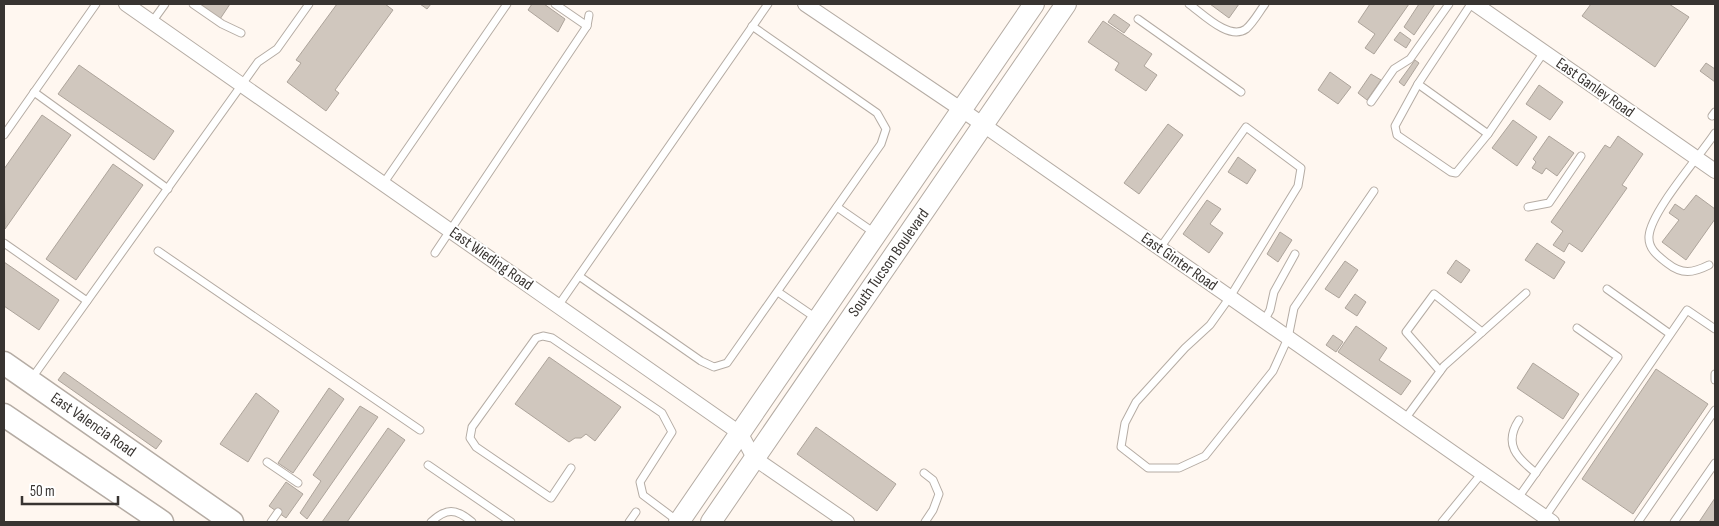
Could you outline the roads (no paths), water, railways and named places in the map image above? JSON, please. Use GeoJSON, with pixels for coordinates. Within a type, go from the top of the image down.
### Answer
{"type":"FeatureCollection","features":[{"type":"Feature","properties":{"kind":"main road","name":"South Tucson Boulevard"},"geometry":{"type":"LineString","coordinates":[[679,522],[1034,4]]}},
{"type":"Feature","properties":{"kind":"main road","name":"South Tucson Boulevard"},"geometry":{"type":"LineString","coordinates":[[711,522],[1066,4]]}},
{"type":"Feature","properties":{"kind":"main road","name":"East Valencia Road"},"geometry":{"type":"LineString","coordinates":[[4,362],[232,522]]}},
{"type":"Feature","properties":{"kind":"main road"},"geometry":{"type":"LineString","coordinates":[[4,415],[162,522]]}},
{"type":"Feature","properties":{"kind":"street","name":"East Wieding Road"},"geometry":{"type":"LineString","coordinates":[[126,4],[741,434],[754,458],[847,522]]}},
{"type":"Feature","properties":{"kind":"street","name":"East Ginter Road"},"geometry":{"type":"LineString","coordinates":[[805,4],[962,110],[1549,520]]}},
{"type":"Feature","properties":{"kind":"street","name":"East Ganley Road"},"geometry":{"type":"LineString","coordinates":[[1473,4],[1715,171]]}},
{"type":"Feature","properties":{"kind":"lane"},"geometry":{"type":"LineString","coordinates":[[4,135],[96,4]]}},
{"type":"Feature","properties":{"kind":"lane"},"geometry":{"type":"LineString","coordinates":[[152,22],[165,4]]}},
{"type":"Feature","properties":{"kind":"lane"},"geometry":{"type":"LineString","coordinates":[[193,4],[222,24],[241,33]]}},
{"type":"Feature","properties":{"kind":"lane"},"geometry":{"type":"LineString","coordinates":[[30,381],[258,62],[277,50],[310,4]]}},
{"type":"Feature","properties":{"kind":"lane"},"geometry":{"type":"LineString","coordinates":[[383,184],[507,4]]}},
{"type":"Feature","properties":{"kind":"lane"},"geometry":{"type":"LineString","coordinates":[[555,4],[587,26]]}},
{"type":"Feature","properties":{"kind":"lane"},"geometry":{"type":"LineString","coordinates":[[558,306],[768,4]]}},
{"type":"Feature","properties":{"kind":"lane"},"geometry":{"type":"LineString","coordinates":[[1189,4],[1230,32],[1244,30],[1252,23],[1265,4]]}},
{"type":"Feature","properties":{"kind":"lane"},"geometry":{"type":"LineString","coordinates":[[1371,102],[1394,69],[1410,59],[1449,4]]}},
{"type":"Feature","properties":{"kind":"lane"},"geometry":{"type":"LineString","coordinates":[[1473,4],[1418,84],[1395,126],[1397,135],[1451,172],[1456,173],[1488,134],[1544,52]]}},
{"type":"Feature","properties":{"kind":"lane"},"geometry":{"type":"LineString","coordinates":[[435,253],[587,26],[589,15]]}},
{"type":"Feature","properties":{"kind":"lane"},"geometry":{"type":"LineString","coordinates":[[1138,19],[1241,92]]}},
{"type":"Feature","properties":{"kind":"lane"},"geometry":{"type":"LineString","coordinates":[[579,276],[701,361],[714,366],[727,363],[881,144],[886,129],[876,113],[752,26]]}},
{"type":"Feature","properties":{"kind":"lane"},"geometry":{"type":"LineString","coordinates":[[1418,84],[1488,134]]}},
{"type":"Feature","properties":{"kind":"lane"},"geometry":{"type":"LineString","coordinates":[[34,92],[168,189]]}},
{"type":"Feature","properties":{"kind":"lane"},"geometry":{"type":"LineString","coordinates":[[1160,248],[1246,127],[1301,168],[1298,186],[1230,297],[1210,325],[1185,348],[1136,402],[1125,423],[1122,448],[1148,468],[1179,468],[1205,456],[1273,371],[1288,338],[1294,308],[1374,191]]}},
{"type":"Feature","properties":{"kind":"lane"},"geometry":{"type":"LineString","coordinates":[[1709,265],[1694,273],[1676,270],[1654,253],[1649,237],[1653,222],[1666,200],[1715,134]]}},
{"type":"Feature","properties":{"kind":"lane"},"geometry":{"type":"LineString","coordinates":[[1528,206],[1549,203],[1581,156]]}},
{"type":"Feature","properties":{"kind":"lane"},"geometry":{"type":"LineString","coordinates":[[837,207],[877,235]]}},
{"type":"Feature","properties":{"kind":"lane"},"geometry":{"type":"LineString","coordinates":[[4,243],[87,301]]}},
{"type":"Feature","properties":{"kind":"lane"},"geometry":{"type":"LineString","coordinates":[[158,252],[420,430]]}},
{"type":"Feature","properties":{"kind":"lane"},"geometry":{"type":"LineString","coordinates":[[1264,321],[1270,310],[1274,292],[1295,254]]}},
{"type":"Feature","properties":{"kind":"lane"},"geometry":{"type":"LineString","coordinates":[[1607,289],[1670,334]]}},
{"type":"Feature","properties":{"kind":"lane"},"geometry":{"type":"LineString","coordinates":[[778,292],[819,320]]}},
{"type":"Feature","properties":{"kind":"lane"},"geometry":{"type":"LineString","coordinates":[[1405,419],[1440,371],[1526,293]]}},
{"type":"Feature","properties":{"kind":"lane"},"geometry":{"type":"LineString","coordinates":[[1440,371],[1406,332],[1434,294],[1482,332]]}},
{"type":"Feature","properties":{"kind":"lane"},"geometry":{"type":"LineString","coordinates":[[1549,520],[1687,310],[1715,329]]}},
{"type":"Feature","properties":{"kind":"lane"},"geometry":{"type":"LineString","coordinates":[[1518,498],[1618,357],[1577,328]]}},
{"type":"Feature","properties":{"kind":"lane"},"geometry":{"type":"LineString","coordinates":[[571,468],[551,498],[476,447],[470,438],[472,427],[536,338],[542,336],[552,338],[662,413],[672,432],[640,482],[643,495],[679,522]]}},
{"type":"Feature","properties":{"kind":"lane"},"geometry":{"type":"LineString","coordinates":[[1715,374],[1715,380]]}},
{"type":"Feature","properties":{"kind":"lane"},"geometry":{"type":"LineString","coordinates":[[1638,522],[1715,410]]}},
{"type":"Feature","properties":{"kind":"lane"},"geometry":{"type":"LineString","coordinates":[[1519,420],[1512,430],[1513,446],[1518,458],[1536,473]]}},
{"type":"Feature","properties":{"kind":"lane"},"geometry":{"type":"LineString","coordinates":[[267,462],[298,483]]}},
{"type":"Feature","properties":{"kind":"lane"},"geometry":{"type":"LineString","coordinates":[[1674,522],[1715,463]]}},
{"type":"Feature","properties":{"kind":"lane"},"geometry":{"type":"LineString","coordinates":[[428,465],[511,522]]}},
{"type":"Feature","properties":{"kind":"lane"},"geometry":{"type":"LineString","coordinates":[[924,473],[933,480],[939,494],[933,510],[925,522]]}},
{"type":"Feature","properties":{"kind":"lane"},"geometry":{"type":"LineString","coordinates":[[1442,522],[1482,474]]}},
{"type":"Feature","properties":{"kind":"lane"},"geometry":{"type":"LineString","coordinates":[[431,522],[442,512],[455,511],[472,522]]}},
{"type":"Feature","properties":{"kind":"lane"},"geometry":{"type":"LineString","coordinates":[[271,522],[278,512]]}},
{"type":"Feature","properties":{"kind":"lane"},"geometry":{"type":"LineString","coordinates":[[629,522],[636,512]]}}]}
